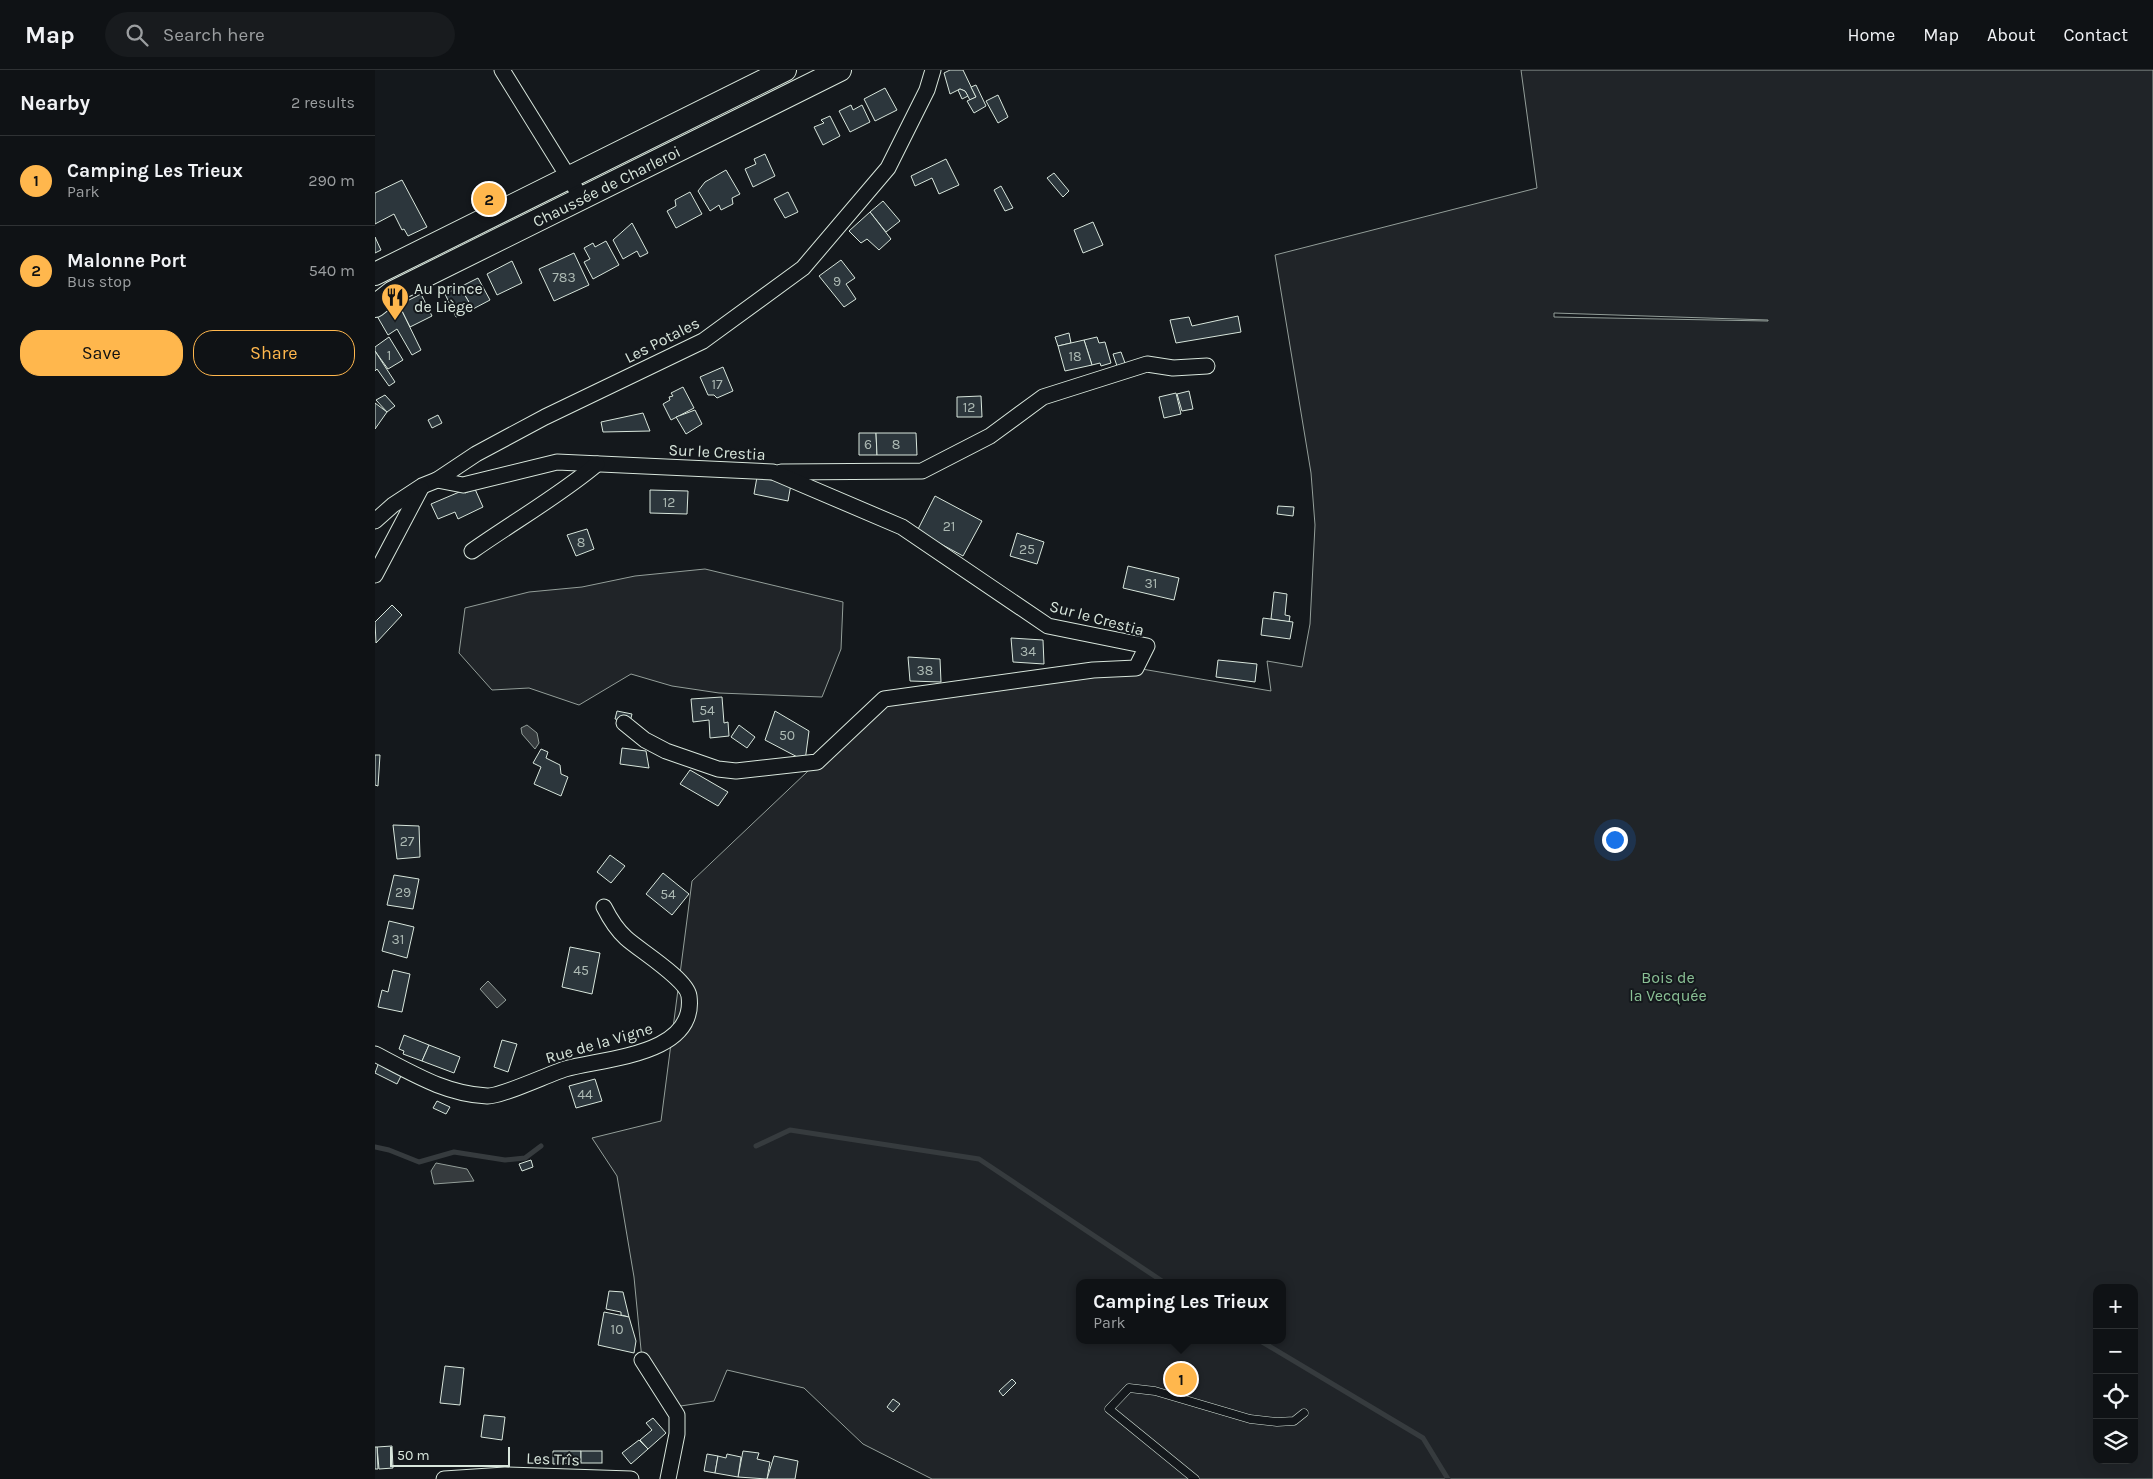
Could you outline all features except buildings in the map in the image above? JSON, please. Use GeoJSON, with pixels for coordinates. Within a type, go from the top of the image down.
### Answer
{"type":"FeatureCollection","features":[{"type":"Feature","properties":{"kind":"main road","name":"Chaussée de Charleroi"},"geometry":{"type":"LineString","coordinates":[[375,274],[785,70]]}},
{"type":"Feature","properties":{"kind":"main road","name":"Chaussée de Charleroi"},"geometry":{"type":"LineString","coordinates":[[375,306],[393,292],[840,70]]}},
{"type":"Feature","properties":{"kind":"street"},"geometry":{"type":"LineString","coordinates":[[502,70],[582,199]]}},
{"type":"Feature","properties":{"kind":"street","name":"Les Potales"},"geometry":{"type":"LineString","coordinates":[[375,521],[393,505],[422,486],[437,480],[476,454],[545,417],[703,341],[803,268],[888,168],[927,90],[933,70]]}},
{"type":"Feature","properties":{"kind":"street"},"geometry":{"type":"LineString","coordinates":[[773,472],[922,471],[990,436],[1043,397],[1147,364],[1173,368],[1207,366]]}},
{"type":"Feature","properties":{"kind":"street","name":"Sur le Crestia"},"geometry":{"type":"LineString","coordinates":[[437,480],[463,485],[557,462],[773,472],[902,527],[1048,626],[1147,646],[1136,668],[1083,671],[884,699],[817,762],[736,771],[718,769],[666,751],[645,740],[624,723]]}},
{"type":"Feature","properties":{"kind":"street"},"geometry":{"type":"LineString","coordinates":[[473,551],[522,515],[578,480],[597,464]]}},
{"type":"Feature","properties":{"kind":"street"},"geometry":{"type":"LineString","coordinates":[[375,574],[422,486]]}},
{"type":"Feature","properties":{"kind":"street","name":"Rue de la Vigne"},"geometry":{"type":"LineString","coordinates":[[375,1054],[442,1088],[490,1097],[566,1069],[633,1054],[666,1042],[682,1026],[689,1010],[689,994],[683,983],[625,937],[610,921],[604,907]]}},
{"type":"Feature","properties":{"kind":"street"},"geometry":{"type":"LineString","coordinates":[[642,1360],[677,1415],[677,1434],[668,1479]]}},
{"type":"Feature","properties":{"kind":"street","name":"Les Trîs"},"geometry":{"type":"LineString","coordinates":[[444,1479],[505,1475],[631,1479]]}},
{"type":"Feature","properties":{"kind":"lane"},"geometry":{"type":"LineString","coordinates":[[1189,1477],[1109,1409],[1129,1388],[1155,1392],[1250,1419],[1277,1422],[1294,1421],[1304,1413]]}},
{"type":"Feature","properties":{"kind":"green space","name":"Bois de la Vecquée"},"geometry":{"type":"Polygon","coordinates":[[[1521,70],[2153,70],[2153,1479],[932,1479],[863,1444],[804,1388],[727,1370],[714,1401],[674,1407],[642,1360],[634,1277],[617,1176],[592,1138],[661,1121],[692,881],[884,699],[1136,668],[1271,691],[1267,661],[1302,667],[1310,624],[1315,525],[1311,473],[1275,255],[1537,188],[1521,70]],[[1554,313],[1554,317],[1768,320],[1554,313]]]}},
{"type":"Feature","properties":{"kind":"green space"},"geometry":{"type":"Polygon","coordinates":[[[705,569],[843,602],[841,649],[822,697],[719,693],[672,686],[631,674],[579,705],[529,688],[492,690],[459,653],[465,608],[529,592],[582,587],[635,576],[705,569]]]}},
{"type":"Feature","properties":{"kind":"shaded area"},"geometry":{"type":"Polygon","coordinates":[[[527,725],[537,733],[539,743],[535,749],[522,734],[521,728],[527,725]]]}},
{"type":"Feature","properties":{"kind":"shaded area"},"geometry":{"type":"Polygon","coordinates":[[[488,981],[506,1000],[497,1008],[480,989],[488,981]]]}},
{"type":"Feature","properties":{"kind":"shaded area"},"geometry":{"type":"Polygon","coordinates":[[[436,1163],[467,1169],[474,1181],[434,1184],[431,1171],[436,1163]]]}},
{"type":"Feature","properties":{"kind":"waterway"},"geometry":{"type":"LineString","coordinates":[[756,1146],[790,1130],[979,1159],[1159,1279]]}},
{"type":"Feature","properties":{"kind":"waterway"},"geometry":{"type":"LineString","coordinates":[[375,1147],[389,1150],[419,1162],[454,1152],[505,1160],[525,1158],[541,1146]]}},
{"type":"Feature","properties":{"kind":"waterway"},"geometry":{"type":"LineString","coordinates":[[1266,1344],[1423,1438],[1448,1479]]}},
{"type":"Feature","properties":{"kind":"place","name":"Malonne Port"},"geometry":{"type":"Point","coordinates":[489,199]}},
{"type":"Feature","properties":{"kind":"place","name":"Au prince de Liège"},"geometry":{"type":"Point","coordinates":[395,321]}},
{"type":"Feature","properties":{"kind":"place","name":"Camping Les Trieux"},"geometry":{"type":"Point","coordinates":[1181,1379]}}]}
